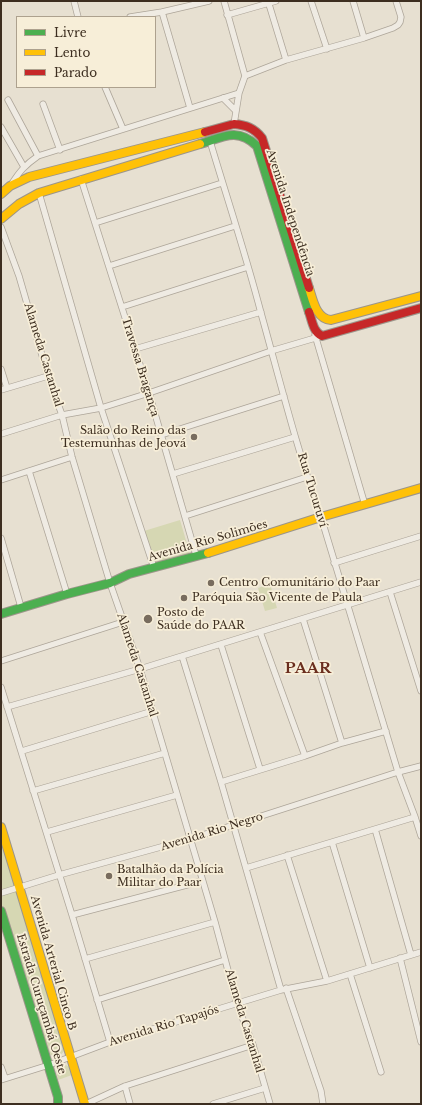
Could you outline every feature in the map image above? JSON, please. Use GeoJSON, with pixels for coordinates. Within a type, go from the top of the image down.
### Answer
{"type":"FeatureCollection","features":[{"type":"Feature","properties":{"kind":"main road","name":"Avenida Independência"},"geometry":{"type":"LineString","coordinates":[[1,194],[10,186],[29,177],[234,124],[245,124],[252,127],[262,138],[314,304],[321,316],[326,320],[336,320],[421,296]]}},
{"type":"Feature","properties":{"kind":"main road","name":"Avenida Independência"},"geometry":{"type":"LineString","coordinates":[[1,219],[19,204],[39,193],[81,179],[236,134],[248,137],[257,146],[314,328],[319,337]]}},
{"type":"Feature","properties":{"kind":"main road"},"geometry":{"type":"LineString","coordinates":[[319,337],[421,308]]}},
{"type":"Feature","properties":{"kind":"main road","name":"Avenida Rio Solimões"},"geometry":{"type":"LineString","coordinates":[[1,614],[21,607],[110,583],[129,574],[227,548],[321,517],[421,488]]}},
{"type":"Feature","properties":{"kind":"main road","name":"Avenida Arterial Cinco B"},"geometry":{"type":"LineString","coordinates":[[1,827],[85,1104]]}},
{"type":"Feature","properties":{"kind":"main road","name":"Estrada Curuçambá Oeste"},"geometry":{"type":"LineString","coordinates":[[1,911],[49,1065],[58,1097],[58,1104]]}},
{"type":"Feature","properties":{"kind":"street"},"geometry":{"type":"LineString","coordinates":[[74,1],[78,16]]}},
{"type":"Feature","properties":{"kind":"street"},"geometry":{"type":"LineString","coordinates":[[136,16],[162,12],[209,1]]}},
{"type":"Feature","properties":{"kind":"street"},"geometry":{"type":"LineString","coordinates":[[224,1],[245,76],[239,93],[234,124]]}},
{"type":"Feature","properties":{"kind":"street"},"geometry":{"type":"LineString","coordinates":[[227,15],[268,2],[276,1]]}},
{"type":"Feature","properties":{"kind":"street"},"geometry":{"type":"LineString","coordinates":[[311,1],[327,49]]}},
{"type":"Feature","properties":{"kind":"street"},"geometry":{"type":"LineString","coordinates":[[353,1],[364,38]]}},
{"type":"Feature","properties":{"kind":"street"},"geometry":{"type":"LineString","coordinates":[[245,76],[286,60],[364,38],[398,25],[401,17],[396,1]]}},
{"type":"Feature","properties":{"kind":"street"},"geometry":{"type":"LineString","coordinates":[[268,2],[286,60]]}},
{"type":"Feature","properties":{"kind":"street"},"geometry":{"type":"LineString","coordinates":[[162,12],[190,108]]}},
{"type":"Feature","properties":{"kind":"street"},"geometry":{"type":"LineString","coordinates":[[105,88],[123,129]]}},
{"type":"Feature","properties":{"kind":"street"},"geometry":{"type":"LineString","coordinates":[[10,186],[19,172],[38,156],[239,93]]}},
{"type":"Feature","properties":{"kind":"street"},"geometry":{"type":"LineString","coordinates":[[223,98],[236,111]]}},
{"type":"Feature","properties":{"kind":"street"},"geometry":{"type":"LineString","coordinates":[[8,100],[38,156]]}},
{"type":"Feature","properties":{"kind":"street"},"geometry":{"type":"LineString","coordinates":[[43,104],[60,150]]}},
{"type":"Feature","properties":{"kind":"street"},"geometry":{"type":"LineString","coordinates":[[1,127],[24,167]]}},
{"type":"Feature","properties":{"kind":"street","name":"Rua Tucuruví"},"geometry":{"type":"LineString","coordinates":[[210,141],[261,312],[307,477],[321,517],[398,772],[421,836]]}},
{"type":"Feature","properties":{"kind":"street","name":"Travessa Bragança"},"geometry":{"type":"LineString","coordinates":[[81,179],[149,393],[196,555]]}},
{"type":"Feature","properties":{"kind":"street"},"geometry":{"type":"LineString","coordinates":[[95,223],[222,183]]}},
{"type":"Feature","properties":{"kind":"street"},"geometry":{"type":"LineString","coordinates":[[39,193],[101,408],[154,568]]}},
{"type":"Feature","properties":{"kind":"street"},"geometry":{"type":"LineString","coordinates":[[109,266],[235,226]]}},
{"type":"Feature","properties":{"kind":"street","name":"Alameda Castanhal"},"geometry":{"type":"LineString","coordinates":[[1,227],[19,276],[48,376],[62,415],[72,457],[110,583],[153,711],[215,922],[237,1004],[253,1045],[270,1104]]}},
{"type":"Feature","properties":{"kind":"street"},"geometry":{"type":"LineString","coordinates":[[122,307],[248,267]]}},
{"type":"Feature","properties":{"kind":"street"},"geometry":{"type":"LineString","coordinates":[[135,349],[261,312]]}},
{"type":"Feature","properties":{"kind":"street"},"geometry":{"type":"LineString","coordinates":[[1,434],[62,415],[101,408],[271,351],[319,337],[365,505]]}},
{"type":"Feature","properties":{"kind":"street"},"geometry":{"type":"LineString","coordinates":[[1,369],[4,389],[48,376]]}},
{"type":"Feature","properties":{"kind":"street"},"geometry":{"type":"LineString","coordinates":[[161,435],[284,396]]}},
{"type":"Feature","properties":{"kind":"street"},"geometry":{"type":"LineString","coordinates":[[173,474],[296,437]]}},
{"type":"Feature","properties":{"kind":"street"},"geometry":{"type":"LineString","coordinates":[[1,480],[72,457]]}},
{"type":"Feature","properties":{"kind":"street"},"geometry":{"type":"LineString","coordinates":[[29,471],[67,594]]}},
{"type":"Feature","properties":{"kind":"street"},"geometry":{"type":"LineString","coordinates":[[185,516],[307,477]]}},
{"type":"Feature","properties":{"kind":"street"},"geometry":{"type":"LineString","coordinates":[[334,563],[421,536]]}},
{"type":"Feature","properties":{"kind":"street"},"geometry":{"type":"LineString","coordinates":[[1,538],[21,607]]}},
{"type":"Feature","properties":{"kind":"street"},"geometry":{"type":"LineString","coordinates":[[7,706],[222,645],[421,582]]}},
{"type":"Feature","properties":{"kind":"street"},"geometry":{"type":"LineString","coordinates":[[390,592],[421,691]]}},
{"type":"Feature","properties":{"kind":"street"},"geometry":{"type":"LineString","coordinates":[[303,619],[342,743]]}},
{"type":"Feature","properties":{"kind":"street"},"geometry":{"type":"LineString","coordinates":[[1,661],[123,622]]}},
{"type":"Feature","properties":{"kind":"street"},"geometry":{"type":"LineString","coordinates":[[260,632],[305,756]]}},
{"type":"Feature","properties":{"kind":"street"},"geometry":{"type":"LineString","coordinates":[[222,645],[260,769]]}},
{"type":"Feature","properties":{"kind":"street"},"geometry":{"type":"LineString","coordinates":[[182,656],[283,989],[320,1091],[323,1104]]}},
{"type":"Feature","properties":{"kind":"street"},"geometry":{"type":"LineString","coordinates":[[1,687],[47,832],[110,1042]]}},
{"type":"Feature","properties":{"kind":"street"},"geometry":{"type":"LineString","coordinates":[[22,751],[153,711]]}},
{"type":"Feature","properties":{"kind":"street"},"geometry":{"type":"LineString","coordinates":[[221,782],[342,743],[386,731]]}},
{"type":"Feature","properties":{"kind":"street"},"geometry":{"type":"LineString","coordinates":[[33,791],[165,753]]}},
{"type":"Feature","properties":{"kind":"street","name":"Avenida Rio Negro"},"geometry":{"type":"LineString","coordinates":[[1,893],[19,886],[234,826],[398,772],[421,766]]}},
{"type":"Feature","properties":{"kind":"street"},"geometry":{"type":"LineString","coordinates":[[47,832],[178,795]]}},
{"type":"Feature","properties":{"kind":"street"},"geometry":{"type":"LineString","coordinates":[[246,868],[415,817]]}},
{"type":"Feature","properties":{"kind":"street"},"geometry":{"type":"LineString","coordinates":[[375,829],[411,955]]}},
{"type":"Feature","properties":{"kind":"street"},"geometry":{"type":"LineString","coordinates":[[332,842],[370,968]]}},
{"type":"Feature","properties":{"kind":"street"},"geometry":{"type":"LineString","coordinates":[[287,855],[327,981]]}},
{"type":"Feature","properties":{"kind":"street"},"geometry":{"type":"LineString","coordinates":[[72,915],[202,881]]}},
{"type":"Feature","properties":{"kind":"street"},"geometry":{"type":"LineString","coordinates":[[85,959],[215,922]]}},
{"type":"Feature","properties":{"kind":"street","name":"Avenida Rio Tapajós"},"geometry":{"type":"LineString","coordinates":[[3,1079],[49,1065],[110,1042],[283,989],[327,981],[421,952]]}},
{"type":"Feature","properties":{"kind":"street"},"geometry":{"type":"LineString","coordinates":[[400,958],[421,1042]]}},
{"type":"Feature","properties":{"kind":"street"},"geometry":{"type":"LineString","coordinates":[[97,1000],[225,960]]}},
{"type":"Feature","properties":{"kind":"street"},"geometry":{"type":"LineString","coordinates":[[350,974],[381,1072]]}},
{"type":"Feature","properties":{"kind":"street"},"geometry":{"type":"LineString","coordinates":[[85,1104],[125,1086],[253,1045]]}},
{"type":"Feature","properties":{"kind":"street"},"geometry":{"type":"LineString","coordinates":[[1,1068],[3,1079]]}},
{"type":"Feature","properties":{"kind":"street"},"geometry":{"type":"LineString","coordinates":[[125,1086],[130,1104]]}},
{"type":"Feature","properties":{"kind":"street"},"geometry":{"type":"LineString","coordinates":[[212,1104],[225,1102],[265,1088]]}},
{"type":"Feature","properties":{"kind":"green space"},"geometry":{"type":"Polygon","coordinates":[[[180,520],[190,554],[154,565],[144,531],[180,520]]]}},
{"type":"Feature","properties":{"kind":"green space"},"geometry":{"type":"Polygon","coordinates":[[[270,584],[277,608],[265,611],[258,588],[270,584]]]}},
{"type":"Feature","properties":{"kind":"green space"},"geometry":{"type":"Polygon","coordinates":[[[1,827],[67,1047],[58,1056],[45,1052],[1,911],[1,827]]]}},
{"type":"Feature","properties":{"kind":"green space"},"geometry":{"type":"Polygon","coordinates":[[[61,1065],[66,1065],[69,1067],[72,1075],[58,1080],[56,1071],[61,1065]]]}},
{"type":"Feature","properties":{"kind":"traffic: fast"},"geometry":{"type":"LineString","coordinates":[[200,144],[230,135],[236,135],[250,140],[257,146],[309,312]]}},
{"type":"Feature","properties":{"kind":"traffic: fast"},"geometry":{"type":"LineString","coordinates":[[1,614],[110,583],[129,574],[208,553]]}},
{"type":"Feature","properties":{"kind":"traffic: fast"},"geometry":{"type":"LineString","coordinates":[[1,911],[58,1097],[58,1104]]}},
{"type":"Feature","properties":{"kind":"traffic: slow"},"geometry":{"type":"LineString","coordinates":[[1,194],[10,186],[29,177],[205,132]]}},
{"type":"Feature","properties":{"kind":"traffic: slow"},"geometry":{"type":"LineString","coordinates":[[1,219],[19,204],[39,193],[200,144]]}},
{"type":"Feature","properties":{"kind":"traffic: slow"},"geometry":{"type":"LineString","coordinates":[[309,288],[319,313],[326,319],[331,320],[421,296]]}},
{"type":"Feature","properties":{"kind":"traffic: slow"},"geometry":{"type":"LineString","coordinates":[[208,553],[321,517],[421,488]]}},
{"type":"Feature","properties":{"kind":"traffic: slow"},"geometry":{"type":"LineString","coordinates":[[1,827],[85,1104]]}},
{"type":"Feature","properties":{"kind":"traffic: jam"},"geometry":{"type":"LineString","coordinates":[[205,132],[234,124],[250,128],[262,138],[309,288]]}},
{"type":"Feature","properties":{"kind":"traffic: jam"},"geometry":{"type":"LineString","coordinates":[[309,312],[315,329],[322,336],[421,308]]}},
{"type":"Feature","properties":{"kind":"place","name":"Salão do Reino das Testemunhas de Jeová"},"geometry":{"type":"Point","coordinates":[194,437]}},
{"type":"Feature","properties":{"kind":"place","name":"Centro Comunitário do Paar"},"geometry":{"type":"Point","coordinates":[211,583]}},
{"type":"Feature","properties":{"kind":"place","name":"Paróquia São Vicente de Paula"},"geometry":{"type":"Point","coordinates":[184,598]}},
{"type":"Feature","properties":{"kind":"place","name":"Posto de Saúde do PAAR"},"geometry":{"type":"Point","coordinates":[148,619]}},
{"type":"Feature","properties":{"kind":"place","name":"Batalhão da Polícia Militar do Paar"},"geometry":{"type":"Point","coordinates":[109,876]}},
{"type":"Feature","properties":{"kind":"district","name":"PAAR"},"geometry":{"type":"Point","coordinates":[308,669]}}]}
